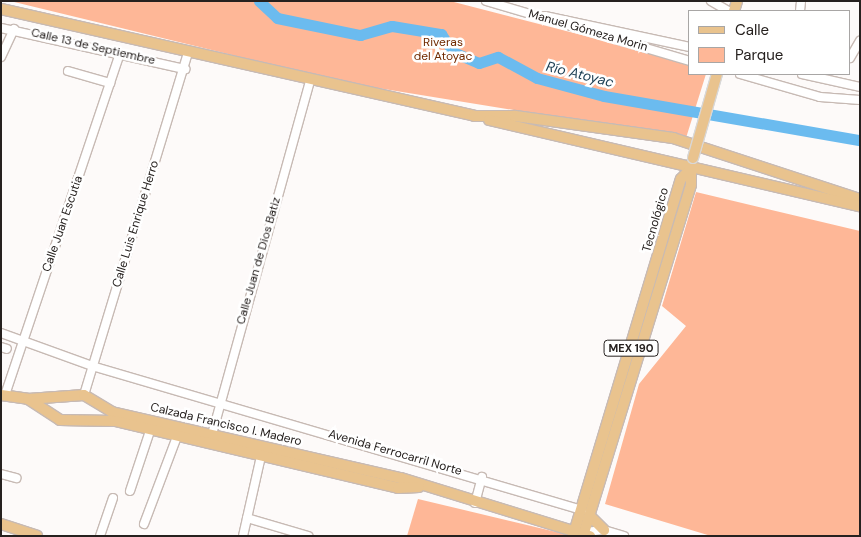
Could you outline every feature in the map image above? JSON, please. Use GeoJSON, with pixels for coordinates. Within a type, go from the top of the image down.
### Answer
{"type":"FeatureCollection","features":[{"type":"Feature","properties":{"kind":"main road"},"geometry":{"type":"LineString","coordinates":[[1,9],[310,81],[474,116],[690,169],[860,206]]}},
{"type":"Feature","properties":{"kind":"main road","name":"MEX 190"},"geometry":{"type":"LineString","coordinates":[[690,169],[717,75]]}},
{"type":"Feature","properties":{"kind":"main road"},"geometry":{"type":"LineString","coordinates":[[474,116],[515,116],[604,126],[704,149],[860,199]]}},
{"type":"Feature","properties":{"kind":"main road","name":"Tecnológico"},"geometry":{"type":"LineString","coordinates":[[618,408],[653,272],[681,179],[690,169]]}},
{"type":"Feature","properties":{"kind":"main road","name":"Tecnológico"},"geometry":{"type":"LineString","coordinates":[[582,534],[586,513],[618,408],[664,275],[692,185],[690,169]]}},
{"type":"Feature","properties":{"kind":"main road"},"geometry":{"type":"LineString","coordinates":[[653,272],[664,275]]}},
{"type":"Feature","properties":{"kind":"main road","name":"Calzada Francisco I. Madero"},"geometry":{"type":"LineString","coordinates":[[3,395],[28,399],[84,395],[105,408],[211,438],[262,449],[398,488],[420,487],[582,534]]}},
{"type":"Feature","properties":{"kind":"main road","name":"Calzada Francisco I. Madero"},"geometry":{"type":"LineString","coordinates":[[28,399],[60,420],[102,419],[178,434],[211,438]]}},
{"type":"Feature","properties":{"kind":"main road"},"geometry":{"type":"LineString","coordinates":[[102,419],[105,408]]}},
{"type":"Feature","properties":{"kind":"main road"},"geometry":{"type":"LineString","coordinates":[[586,513],[604,530]]}},
{"type":"Feature","properties":{"kind":"main road"},"geometry":{"type":"LineString","coordinates":[[1,524],[33,535]]}},
{"type":"Feature","properties":{"kind":"street","name":"Manuel Gómeza Morin"},"geometry":{"type":"LineString","coordinates":[[486,1],[688,59]]}},
{"type":"Feature","properties":{"kind":"street"},"geometry":{"type":"LineString","coordinates":[[716,3],[726,10]]}},
{"type":"Feature","properties":{"kind":"street"},"geometry":{"type":"LineString","coordinates":[[528,14],[688,47]]}},
{"type":"Feature","properties":{"kind":"street","name":"Calle 13 de Septiembre"},"geometry":{"type":"LineString","coordinates":[[1,28],[14,29],[184,69]]}},
{"type":"Feature","properties":{"kind":"street"},"geometry":{"type":"LineString","coordinates":[[1,57],[14,29]]}},
{"type":"Feature","properties":{"kind":"street"},"geometry":{"type":"LineString","coordinates":[[851,56],[860,41]]}},
{"type":"Feature","properties":{"kind":"street","name":"Calle Luis Enrique Herro"},"geometry":{"type":"LineString","coordinates":[[84,395],[188,53]]}},
{"type":"Feature","properties":{"kind":"street","name":"Calle Juan Escutia"},"geometry":{"type":"LineString","coordinates":[[3,395],[24,342],[120,54]]}},
{"type":"Feature","properties":{"kind":"street"},"geometry":{"type":"LineString","coordinates":[[68,71],[110,83]]}},
{"type":"Feature","properties":{"kind":"street"},"geometry":{"type":"LineString","coordinates":[[743,75],[820,97],[860,100]]}},
{"type":"Feature","properties":{"kind":"street"},"geometry":{"type":"LineString","coordinates":[[807,75],[858,84]]}},
{"type":"Feature","properties":{"kind":"street"},"geometry":{"type":"LineString","coordinates":[[836,81],[840,75]]}},
{"type":"Feature","properties":{"kind":"street","name":"Calle Juan de Dios Batiz"},"geometry":{"type":"LineString","coordinates":[[211,438],[310,81]]}},
{"type":"Feature","properties":{"kind":"street","name":"Avenida Ferrocarril Norte"},"geometry":{"type":"LineString","coordinates":[[1,333],[92,366],[220,404],[482,477],[586,513]]}},
{"type":"Feature","properties":{"kind":"street"},"geometry":{"type":"LineString","coordinates":[[130,491],[152,428]]}},
{"type":"Feature","properties":{"kind":"street"},"geometry":{"type":"LineString","coordinates":[[144,524],[178,434]]}},
{"type":"Feature","properties":{"kind":"street"},"geometry":{"type":"LineString","coordinates":[[243,536],[262,449]]}},
{"type":"Feature","properties":{"kind":"street"},"geometry":{"type":"LineString","coordinates":[[1,474],[16,478]]}},
{"type":"Feature","properties":{"kind":"street"},"geometry":{"type":"LineString","coordinates":[[475,503],[482,477]]}},
{"type":"Feature","properties":{"kind":"street"},"geometry":{"type":"LineString","coordinates":[[100,536],[113,498]]}},
{"type":"Feature","properties":{"kind":"street"},"geometry":{"type":"LineString","coordinates":[[247,518],[308,535],[311,526]]}},
{"type":"Feature","properties":{"kind":"street"},"geometry":{"type":"LineString","coordinates":[[582,534],[604,530],[624,536]]}},
{"type":"Feature","properties":{"kind":"green space","name":"Riveras del Atoyac"},"geometry":{"type":"Polygon","coordinates":[[[10,1],[450,1],[688,62],[688,75],[706,75],[686,138],[347,83],[10,1]]]}},
{"type":"Feature","properties":{"kind":"green space"},"geometry":{"type":"Polygon","coordinates":[[[696,192],[860,231],[860,536],[711,536],[605,504],[639,384],[686,326],[662,306],[696,192]]]}},
{"type":"Feature","properties":{"kind":"green space"},"geometry":{"type":"Polygon","coordinates":[[[418,499],[569,535],[407,536],[418,499]]]}},
{"type":"Feature","properties":{"kind":"waterway","name":"Río Atoyac"},"geometry":{"type":"LineString","coordinates":[[259,1],[277,18],[360,35],[392,26],[441,34],[453,52],[479,63],[498,57],[537,78],[604,96],[860,140]]}}]}
